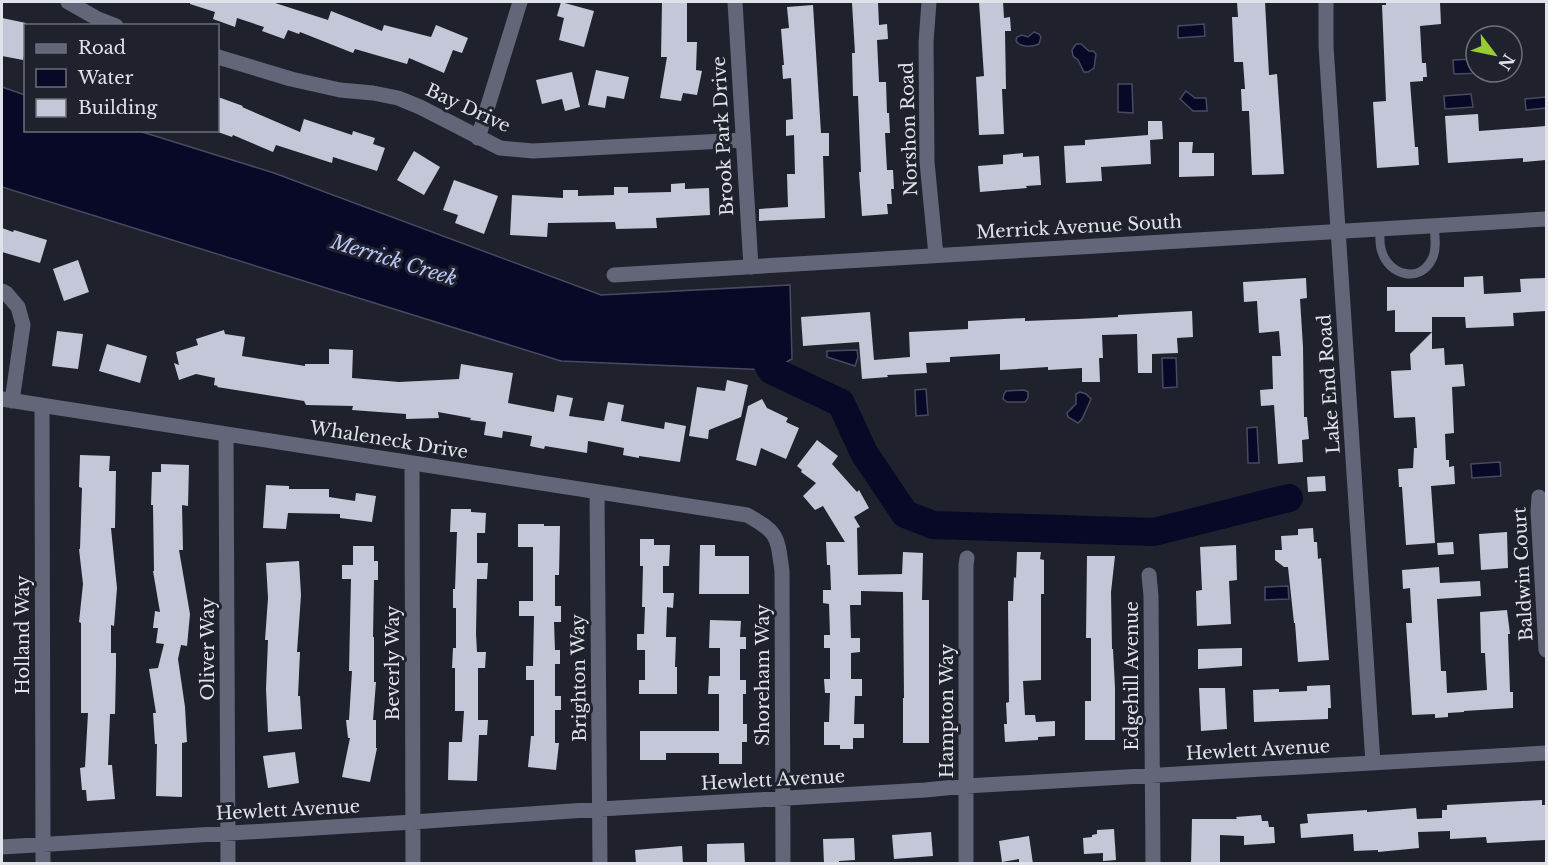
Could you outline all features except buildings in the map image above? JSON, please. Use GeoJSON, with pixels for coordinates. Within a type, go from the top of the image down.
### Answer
{"type":"FeatureCollection","features":[{"type":"Feature","properties":{"kind":"street"},"geometry":{"type":"LineString","coordinates":[[68,2],[111,24]]}},
{"type":"Feature","properties":{"kind":"street"},"geometry":{"type":"LineString","coordinates":[[478,138],[520,2]]}},
{"type":"Feature","properties":{"kind":"street","name":"Brook Park Drive"},"geometry":{"type":"LineString","coordinates":[[735,2],[751,267]]}},
{"type":"Feature","properties":{"kind":"street","name":"Norshon Road"},"geometry":{"type":"LineString","coordinates":[[929,2],[926,42],[927,162],[936,255]]}},
{"type":"Feature","properties":{"kind":"street","name":"Lake End Road"},"geometry":{"type":"LineString","coordinates":[[1326,2],[1326,46],[1372,763]]}},
{"type":"Feature","properties":{"kind":"street","name":"Bay Drive"},"geometry":{"type":"LineString","coordinates":[[219,57],[291,79],[340,90],[398,98],[500,148],[533,152],[743,140]]}},
{"type":"Feature","properties":{"kind":"street","name":"Merrick Avenue South"},"geometry":{"type":"LineString","coordinates":[[614,275],[1546,219]]}},
{"type":"Feature","properties":{"kind":"street"},"geometry":{"type":"LineString","coordinates":[[2,291],[18,307],[23,325],[7,400]]}},
{"type":"Feature","properties":{"kind":"street","name":"Whaleneck Drive"},"geometry":{"type":"LineString","coordinates":[[7,400],[747,515],[768,527]]}},
{"type":"Feature","properties":{"kind":"street","name":"Holland Way"},"geometry":{"type":"LineString","coordinates":[[42,406],[44,864]]}},
{"type":"Feature","properties":{"kind":"street","name":"Oliver Way"},"geometry":{"type":"LineString","coordinates":[[226,434],[228,864]]}},
{"type":"Feature","properties":{"kind":"street","name":"Beverly Way"},"geometry":{"type":"LineString","coordinates":[[412,463],[413,864]]}},
{"type":"Feature","properties":{"kind":"street","name":"Brighton Way"},"geometry":{"type":"LineString","coordinates":[[597,492],[600,864]]}},
{"type":"Feature","properties":{"kind":"street","name":"Baldwin Court"},"geometry":{"type":"LineString","coordinates":[[1539,497],[1546,650]]}},
{"type":"Feature","properties":{"kind":"street","name":"Shoreham Way"},"geometry":{"type":"LineString","coordinates":[[768,527],[778,544],[782,571],[783,864]]}},
{"type":"Feature","properties":{"kind":"street","name":"Hampton Way"},"geometry":{"type":"LineString","coordinates":[[966,864],[967,558]]}},
{"type":"Feature","properties":{"kind":"street","name":"Edgehill Avenue"},"geometry":{"type":"LineString","coordinates":[[1149,575],[1153,864]]}},
{"type":"Feature","properties":{"kind":"street","name":"Hewlett Avenue"},"geometry":{"type":"LineString","coordinates":[[2,847],[413,822],[600,808],[1546,753]]}},
{"type":"Feature","properties":{"kind":"lane"},"geometry":{"type":"LineString","coordinates":[[1380,228],[1381,251],[1389,266],[1400,273],[1414,274],[1424,269],[1432,259],[1434,226]]}},
{"type":"Feature","properties":{"kind":"water"},"geometry":{"type":"Polygon","coordinates":[[[1204,24],[1205,36],[1178,38],[1178,26],[1204,24]]]}},
{"type":"Feature","properties":{"kind":"water"},"geometry":{"type":"Polygon","coordinates":[[[1034,32],[1041,37],[1039,44],[1027,46],[1016,41],[1017,37],[1022,35],[1028,37],[1034,32]]]}},
{"type":"Feature","properties":{"kind":"water"},"geometry":{"type":"Polygon","coordinates":[[[1076,44],[1081,44],[1096,54],[1094,68],[1088,72],[1084,72],[1078,60],[1073,56],[1072,50],[1076,44]]]}},
{"type":"Feature","properties":{"kind":"water"},"geometry":{"type":"Polygon","coordinates":[[[1453,60],[1464,60],[1464,74],[1454,74],[1453,60]]]}},
{"type":"Feature","properties":{"kind":"water"},"geometry":{"type":"Polygon","coordinates":[[[1118,84],[1132,84],[1133,113],[1118,112],[1118,84]]]}},
{"type":"Feature","properties":{"kind":"water","name":"Merrick Creek"},"geometry":{"type":"Polygon","coordinates":[[[2,87],[24,95],[24,132],[142,132],[274,173],[601,295],[790,285],[792,359],[771,370],[561,361],[2,187],[2,87]]]}},
{"type":"Feature","properties":{"kind":"water"},"geometry":{"type":"Polygon","coordinates":[[[1186,91],[1195,98],[1206,98],[1207,111],[1193,111],[1180,99],[1186,91]]]}},
{"type":"Feature","properties":{"kind":"water"},"geometry":{"type":"Polygon","coordinates":[[[1471,94],[1473,107],[1445,109],[1444,96],[1471,94]]]}},
{"type":"Feature","properties":{"kind":"water"},"geometry":{"type":"Polygon","coordinates":[[[1546,97],[1546,108],[1526,110],[1525,99],[1546,97]]]}},
{"type":"Feature","properties":{"kind":"water"},"geometry":{"type":"Polygon","coordinates":[[[857,350],[858,357],[855,366],[827,357],[827,351],[857,350]]]}},
{"type":"Feature","properties":{"kind":"water"},"geometry":{"type":"Polygon","coordinates":[[[1162,358],[1176,358],[1177,387],[1163,388],[1162,358]]]}},
{"type":"Feature","properties":{"kind":"water"},"geometry":{"type":"Polygon","coordinates":[[[926,389],[928,415],[916,416],[915,390],[926,389]]]}},
{"type":"Feature","properties":{"kind":"water"},"geometry":{"type":"Polygon","coordinates":[[[1024,390],[1028,392],[1025,402],[1007,402],[1003,399],[1006,391],[1024,390]]]}},
{"type":"Feature","properties":{"kind":"water"},"geometry":{"type":"Polygon","coordinates":[[[1080,392],[1091,399],[1078,423],[1068,417],[1067,413],[1076,404],[1076,394],[1080,392]]]}},
{"type":"Feature","properties":{"kind":"water"},"geometry":{"type":"Polygon","coordinates":[[[1257,427],[1259,463],[1248,463],[1247,428],[1257,427]]]}},
{"type":"Feature","properties":{"kind":"water"},"geometry":{"type":"Polygon","coordinates":[[[1500,462],[1501,476],[1472,478],[1471,464],[1500,462]]]}},
{"type":"Feature","properties":{"kind":"water"},"geometry":{"type":"Polygon","coordinates":[[[1288,586],[1289,599],[1265,600],[1265,587],[1288,586]]]}},
{"type":"Feature","properties":{"kind":"waterway"},"geometry":{"type":"LineString","coordinates":[[753,337],[771,370],[841,403],[864,453],[905,514],[933,525],[1154,532],[1289,498]]}}]}
